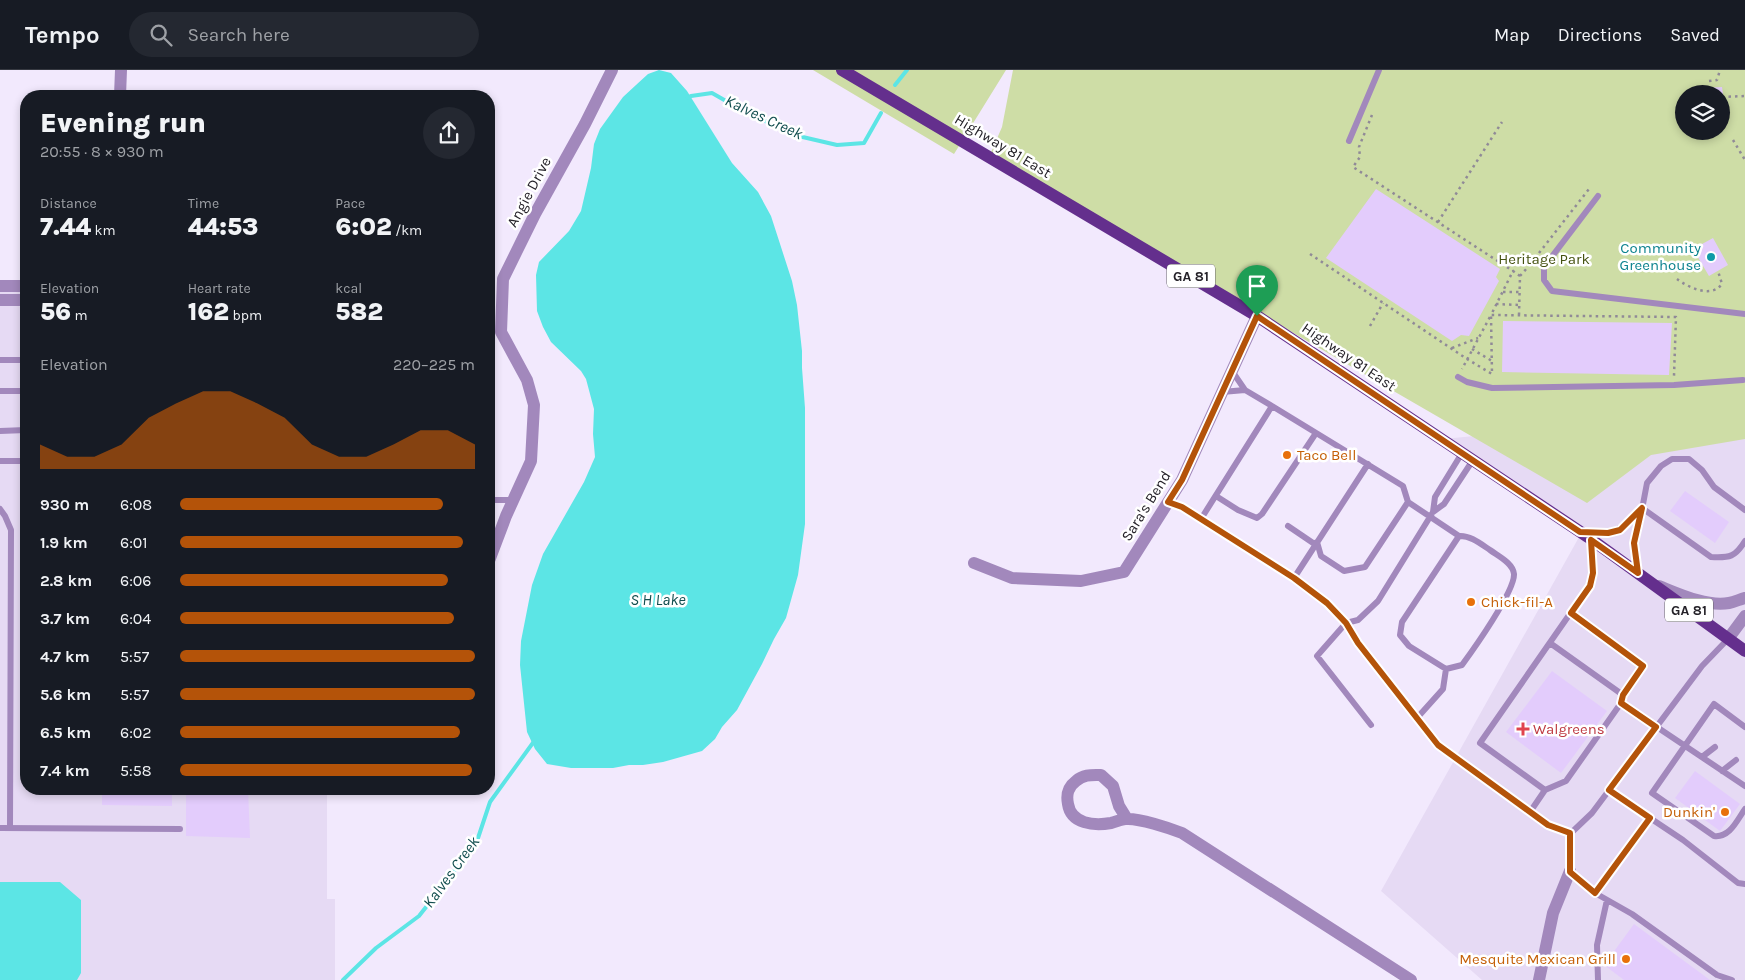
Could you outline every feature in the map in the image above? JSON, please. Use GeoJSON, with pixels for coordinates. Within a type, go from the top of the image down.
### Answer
{"type":"FeatureCollection","features":[{"type":"Feature","properties":{"kind":"main road","name":"Highway 81 East"},"geometry":{"type":"LineString","coordinates":[[842,70],[1257,316],[1580,532],[1745,651]]}},
{"type":"Feature","properties":{"kind":"street"},"geometry":{"type":"LineString","coordinates":[[120,90],[121,70]]}},
{"type":"Feature","properties":{"kind":"street","name":"Angie Drive"},"geometry":{"type":"LineString","coordinates":[[495,546],[531,460],[534,405],[527,380],[501,332],[503,279],[535,214],[586,124],[612,70]]}},
{"type":"Feature","properties":{"kind":"street"},"geometry":{"type":"LineString","coordinates":[[0,286],[20,286]]}},
{"type":"Feature","properties":{"kind":"street"},"geometry":{"type":"LineString","coordinates":[[0,300],[20,300]]}},
{"type":"Feature","properties":{"kind":"street","name":"Sara's Bend"},"geometry":{"type":"LineString","coordinates":[[974,562],[1012,578],[1081,581],[1124,572],[1182,480],[1257,316]]}},
{"type":"Feature","properties":{"kind":"street"},"geometry":{"type":"LineString","coordinates":[[1650,582],[1683,595],[1710,602],[1728,603],[1745,598]]}},
{"type":"Feature","properties":{"kind":"street"},"geometry":{"type":"LineString","coordinates":[[1728,639],[1745,616]]}},
{"type":"Feature","properties":{"kind":"street"},"geometry":{"type":"LineString","coordinates":[[1127,819],[1119,806],[1113,786],[1101,775],[1088,775],[1079,778],[1071,785],[1066,796],[1068,808],[1074,818],[1086,823],[1100,824],[1127,819],[1162,826],[1182,833],[1411,980]]}},
{"type":"Feature","properties":{"kind":"street"},"geometry":{"type":"LineString","coordinates":[[1539,980],[1553,913],[1570,872]]}},
{"type":"Feature","properties":{"kind":"lane"},"geometry":{"type":"LineString","coordinates":[[1349,141],[1379,70]]}},
{"type":"Feature","properties":{"kind":"lane"},"geometry":{"type":"LineString","coordinates":[[1598,196],[1544,267],[1544,280],[1552,292],[1745,314]]}},
{"type":"Feature","properties":{"kind":"lane"},"geometry":{"type":"LineString","coordinates":[[1534,260],[1544,267]]}},
{"type":"Feature","properties":{"kind":"lane"},"geometry":{"type":"LineString","coordinates":[[0,360],[20,360]]}},
{"type":"Feature","properties":{"kind":"lane"},"geometry":{"type":"LineString","coordinates":[[1232,370],[1245,390],[1403,486],[1408,502],[1432,514],[1459,536],[1465,536],[1479,542],[1511,565],[1514,575],[1509,592],[1473,651],[1462,665],[1446,669],[1409,646],[1400,635],[1402,622],[1459,536]]}},
{"type":"Feature","properties":{"kind":"lane"},"geometry":{"type":"LineString","coordinates":[[1458,377],[1467,382],[1492,388],[1674,385],[1743,380]]}},
{"type":"Feature","properties":{"kind":"lane"},"geometry":{"type":"LineString","coordinates":[[1222,392],[1245,390]]}},
{"type":"Feature","properties":{"kind":"lane"},"geometry":{"type":"LineString","coordinates":[[0,391],[20,391]]}},
{"type":"Feature","properties":{"kind":"lane"},"geometry":{"type":"LineString","coordinates":[[1201,519],[1272,406]]}},
{"type":"Feature","properties":{"kind":"lane"},"geometry":{"type":"LineString","coordinates":[[0,431],[20,430]]}},
{"type":"Feature","properties":{"kind":"lane"},"geometry":{"type":"LineString","coordinates":[[1216,496],[1250,516],[1257,518],[1262,514],[1316,433]]}},
{"type":"Feature","properties":{"kind":"lane"},"geometry":{"type":"LineString","coordinates":[[1432,514],[1435,497],[1468,457]]}},
{"type":"Feature","properties":{"kind":"lane"},"geometry":{"type":"LineString","coordinates":[[1371,725],[1318,656],[1346,623],[1358,620],[1378,601],[1432,514],[1444,504],[1468,457]]}},
{"type":"Feature","properties":{"kind":"lane"},"geometry":{"type":"LineString","coordinates":[[1638,573],[1634,543],[1647,484],[1661,466],[1672,458],[1689,459],[1702,470],[1714,487],[1745,510]]}},
{"type":"Feature","properties":{"kind":"lane"},"geometry":{"type":"LineString","coordinates":[[0,461],[20,461]]}},
{"type":"Feature","properties":{"kind":"lane"},"geometry":{"type":"LineString","coordinates":[[1294,578],[1368,464]]}},
{"type":"Feature","properties":{"kind":"lane"},"geometry":{"type":"LineString","coordinates":[[495,500],[513,500]]}},
{"type":"Feature","properties":{"kind":"lane"},"geometry":{"type":"LineString","coordinates":[[1168,502],[1182,507],[1294,578],[1327,603],[1346,623],[1358,643],[1438,745],[1548,825],[1570,833]]}},
{"type":"Feature","properties":{"kind":"lane"},"geometry":{"type":"LineString","coordinates":[[1288,526],[1317,544],[1321,556],[1344,571],[1365,567],[1408,502]]}},
{"type":"Feature","properties":{"kind":"lane"},"geometry":{"type":"LineString","coordinates":[[1580,532],[1608,533],[1620,530],[1642,508]]}},
{"type":"Feature","properties":{"kind":"lane"},"geometry":{"type":"LineString","coordinates":[[1642,508],[1712,557],[1724,558],[1737,554],[1745,541]]}},
{"type":"Feature","properties":{"kind":"lane"},"geometry":{"type":"LineString","coordinates":[[0,509],[6,516],[11,530],[10,828]]}},
{"type":"Feature","properties":{"kind":"lane"},"geometry":{"type":"LineString","coordinates":[[1545,790],[1480,743],[1590,586],[1593,573],[1591,540]]}},
{"type":"Feature","properties":{"kind":"lane"},"geometry":{"type":"LineString","coordinates":[[1530,812],[1545,790],[1566,782],[1621,703],[1623,695],[1643,666],[1571,613]]}},
{"type":"Feature","properties":{"kind":"lane"},"geometry":{"type":"LineString","coordinates":[[1728,639],[1702,666],[1592,813],[1570,833],[1570,872],[1595,893],[1632,914],[1717,975],[1732,980]]}},
{"type":"Feature","properties":{"kind":"lane"},"geometry":{"type":"LineString","coordinates":[[1550,643],[1623,695]]}},
{"type":"Feature","properties":{"kind":"lane"},"geometry":{"type":"LineString","coordinates":[[1417,718],[1443,689],[1446,669]]}},
{"type":"Feature","properties":{"kind":"lane"},"geometry":{"type":"LineString","coordinates":[[1621,703],[1722,771],[1743,782]]}},
{"type":"Feature","properties":{"kind":"lane"},"geometry":{"type":"LineString","coordinates":[[1736,730],[1744,726],[1714,704],[1652,793],[1714,836],[1728,833],[1745,808]]}},
{"type":"Feature","properties":{"kind":"lane"},"geometry":{"type":"LineString","coordinates":[[1702,757],[1715,747]]}},
{"type":"Feature","properties":{"kind":"lane"},"geometry":{"type":"LineString","coordinates":[[1722,771],[1736,760]]}},
{"type":"Feature","properties":{"kind":"lane"},"geometry":{"type":"LineString","coordinates":[[1609,790],[1738,883],[1745,884]]}},
{"type":"Feature","properties":{"kind":"lane"},"geometry":{"type":"LineString","coordinates":[[1595,893],[1650,818]]}},
{"type":"Feature","properties":{"kind":"lane"},"geometry":{"type":"LineString","coordinates":[[0,828],[180,829]]}},
{"type":"Feature","properties":{"kind":"lane"},"geometry":{"type":"LineString","coordinates":[[1598,980],[1597,945],[1607,900]]}},
{"type":"Feature","properties":{"kind":"path"},"geometry":{"type":"LineString","coordinates":[[1708,81],[1717,80],[1720,70]]}},
{"type":"Feature","properties":{"kind":"path"},"geometry":{"type":"LineString","coordinates":[[1730,97],[1745,96]]}},
{"type":"Feature","properties":{"kind":"path"},"geometry":{"type":"LineString","coordinates":[[1373,112],[1359,147],[1360,157],[1353,167],[1520,276],[1519,315]]}},
{"type":"Feature","properties":{"kind":"path"},"geometry":{"type":"LineString","coordinates":[[1438,222],[1502,122]]}},
{"type":"Feature","properties":{"kind":"path"},"geometry":{"type":"LineString","coordinates":[[1733,140],[1745,160]]}},
{"type":"Feature","properties":{"kind":"path"},"geometry":{"type":"LineString","coordinates":[[1534,260],[1589,189]]}},
{"type":"Feature","properties":{"kind":"path"},"geometry":{"type":"LineString","coordinates":[[1310,254],[1492,374],[1491,315]]}},
{"type":"Feature","properties":{"kind":"path"},"geometry":{"type":"LineString","coordinates":[[1677,279],[1693,289],[1713,290],[1720,288],[1722,284],[1718,270]]}},
{"type":"Feature","properties":{"kind":"path"},"geometry":{"type":"LineString","coordinates":[[1467,358],[1513,271]]}},
{"type":"Feature","properties":{"kind":"path"},"geometry":{"type":"LineString","coordinates":[[1503,292],[1520,292]]}},
{"type":"Feature","properties":{"kind":"path"},"geometry":{"type":"LineString","coordinates":[[1370,326],[1383,303]]}},
{"type":"Feature","properties":{"kind":"path"},"geometry":{"type":"LineString","coordinates":[[1496,304],[1519,305]]}},
{"type":"Feature","properties":{"kind":"path"},"geometry":{"type":"LineString","coordinates":[[1491,315],[1676,317],[1674,385]]}},
{"type":"Feature","properties":{"kind":"path"},"geometry":{"type":"LineString","coordinates":[[1452,348],[1478,338]]}},
{"type":"Feature","properties":{"kind":"path"},"geometry":{"type":"LineString","coordinates":[[1472,349],[1492,361]]}},
{"type":"Feature","properties":{"kind":"shaded area"},"geometry":{"type":"Polygon","coordinates":[[[0,286],[20,286],[20,795],[327,795],[327,899],[335,899],[335,980],[0,980],[0,286]]]}},
{"type":"Feature","properties":{"kind":"shaded area"},"geometry":{"type":"Polygon","coordinates":[[[1745,410],[1745,980],[1482,980],[1381,891],[1583,530],[1433,440],[1745,410]]]}},
{"type":"Feature","properties":{"kind":"green space"},"geometry":{"type":"Polygon","coordinates":[[[813,70],[1006,70],[954,154],[813,70]]]}},
{"type":"Feature","properties":{"kind":"green space","name":"Heritage Park"},"geometry":{"type":"Polygon","coordinates":[[[1013,70],[1745,70],[1745,439],[1651,455],[1587,503],[989,157],[1002,127],[1013,70]]]}},
{"type":"Feature","properties":{"kind":"water","name":"S H Lake"},"geometry":{"type":"Polygon","coordinates":[[[659,70],[671,73],[687,91],[732,163],[758,192],[771,216],[792,281],[797,305],[802,351],[805,408],[805,524],[798,575],[786,618],[737,710],[722,727],[715,739],[702,751],[663,762],[613,768],[571,768],[547,764],[535,749],[527,732],[520,665],[521,641],[532,585],[543,554],[584,482],[595,457],[593,434],[594,409],[586,379],[581,371],[551,342],[543,327],[537,311],[536,275],[539,262],[569,231],[581,211],[591,168],[594,144],[600,129],[623,97],[648,74],[659,70]]]}},
{"type":"Feature","properties":{"kind":"water"},"geometry":{"type":"Polygon","coordinates":[[[0,882],[60,882],[81,900],[81,973],[77,980],[0,980],[0,882]]]}},
{"type":"Feature","properties":{"kind":"building"},"geometry":{"type":"Polygon","coordinates":[[[1376,189],[1500,269],[1496,277],[1499,281],[1469,336],[1461,335],[1452,341],[1326,258],[1376,189]]]}},
{"type":"Feature","properties":{"kind":"building","name":"Community Greenhouse"},"geometry":{"type":"Polygon","coordinates":[[[1713,238],[1728,265],[1709,276],[1693,249],[1713,238]]]}},
{"type":"Feature","properties":{"kind":"building"},"geometry":{"type":"Polygon","coordinates":[[[1503,321],[1672,323],[1669,375],[1502,372],[1503,321]]]}},
{"type":"Feature","properties":{"kind":"building"},"geometry":{"type":"Polygon","coordinates":[[[1685,491],[1729,522],[1715,543],[1670,511],[1685,491]]]}},
{"type":"Feature","properties":{"kind":"building","name":"Walgreens"},"geometry":{"type":"Polygon","coordinates":[[[1552,671],[1607,711],[1561,773],[1506,732],[1552,671]]]}},
{"type":"Feature","properties":{"kind":"building"},"geometry":{"type":"Polygon","coordinates":[[[1695,771],[1740,804],[1720,831],[1675,798],[1695,771]]]}},
{"type":"Feature","properties":{"kind":"building"},"geometry":{"type":"Polygon","coordinates":[[[102,795],[172,795],[172,806],[102,805],[102,795]]]}},
{"type":"Feature","properties":{"kind":"building"},"geometry":{"type":"Polygon","coordinates":[[[186,795],[248,795],[250,838],[186,836],[186,795]]]}},
{"type":"Feature","properties":{"kind":"building"},"geometry":{"type":"Polygon","coordinates":[[[1634,924],[1710,980],[1624,980],[1604,965],[1634,924]]]}},
{"type":"Feature","properties":{"kind":"waterway","name":"Kalves Creek"},"geometry":{"type":"LineString","coordinates":[[895,85],[907,70]]}},
{"type":"Feature","properties":{"kind":"waterway","name":"Kalves Creek"},"geometry":{"type":"LineString","coordinates":[[688,98],[712,93],[794,135],[837,145],[864,143],[881,113]]}},
{"type":"Feature","properties":{"kind":"waterway","name":"Kalves Creek"},"geometry":{"type":"LineString","coordinates":[[343,980],[376,948],[419,916],[478,838],[490,802],[535,740]]}},
{"type":"Feature","properties":{"kind":"place","name":"Community Greenhouse"},"geometry":{"type":"Point","coordinates":[1711,257]}},
{"type":"Feature","properties":{"kind":"place","name":"Taco Bell"},"geometry":{"type":"Point","coordinates":[1287,455]}},
{"type":"Feature","properties":{"kind":"place","name":"Chick-fil-A"},"geometry":{"type":"Point","coordinates":[1471,602]}},
{"type":"Feature","properties":{"kind":"place","name":"Walgreens"},"geometry":{"type":"Point","coordinates":[1523,729]}},
{"type":"Feature","properties":{"kind":"place","name":"Dunkin'"},"geometry":{"type":"Point","coordinates":[1725,812]}},
{"type":"Feature","properties":{"kind":"place","name":"Mesquite Mexican Grill"},"geometry":{"type":"Point","coordinates":[1626,959]}},
{"type":"Feature","properties":{"kind":"route"},"geometry":{"type":"LineString","coordinates":[[1257,316],[1580,532],[1608,533],[1620,530],[1642,508],[1634,543],[1638,573],[1591,540],[1593,573],[1590,586],[1571,613],[1643,666],[1623,695],[1621,703],[1656,727],[1609,790],[1650,818],[1595,893],[1570,872],[1570,833],[1548,825],[1438,745],[1358,643],[1346,623],[1327,603],[1294,578],[1182,507],[1168,502],[1182,480],[1257,316]]}}]}
